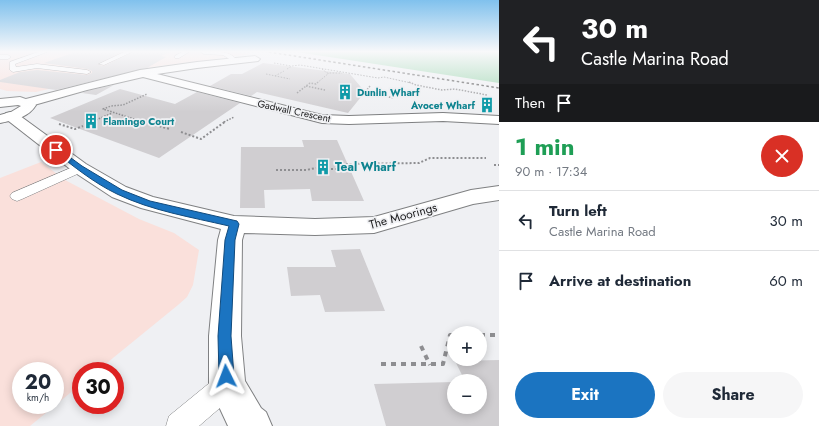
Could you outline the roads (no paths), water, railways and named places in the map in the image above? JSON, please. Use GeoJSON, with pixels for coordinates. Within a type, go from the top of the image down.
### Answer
{"type":"FeatureCollection","features":[{"type":"Feature","properties":{"kind":"street"},"geometry":{"type":"LineString","coordinates":[[4,113],[13,101],[28,103],[87,86],[147,72]]}},
{"type":"Feature","properties":{"kind":"street","name":"Gadwall Crescent"},"geometry":{"type":"LineString","coordinates":[[140,73],[306,115],[335,120],[443,117],[499,120]]}},
{"type":"Feature","properties":{"kind":"street","name":"The Moorings"},"geometry":{"type":"LineString","coordinates":[[4,113],[80,168],[119,192],[148,203],[234,224],[315,227],[374,225],[471,197],[499,193]]}},
{"type":"Feature","properties":{"kind":"street"},"geometry":{"type":"LineString","coordinates":[[234,224],[230,240],[224,336],[227,385],[247,422],[252,426]]}},
{"type":"Feature","properties":{"kind":"lane"},"geometry":{"type":"LineString","coordinates":[[17,196],[80,168]]}},
{"type":"Feature","properties":{"kind":"lane"},"geometry":{"type":"LineString","coordinates":[[178,426],[227,385]]}},
{"type":"Feature","properties":{"kind":"railway"},"geometry":{"type":"LineString","coordinates":[[396,72],[499,88]]}},
{"type":"Feature","properties":{"kind":"place","name":"Dunlin Wharf"},"geometry":{"type":"Point","coordinates":[345,92]}},
{"type":"Feature","properties":{"kind":"place","name":"Avocet Wharf"},"geometry":{"type":"Point","coordinates":[487,105]}},
{"type":"Feature","properties":{"kind":"place","name":"Flamingo Court"},"geometry":{"type":"Point","coordinates":[91,121]}},
{"type":"Feature","properties":{"kind":"place","name":"Teal Wharf"},"geometry":{"type":"Point","coordinates":[323,167]}}]}
